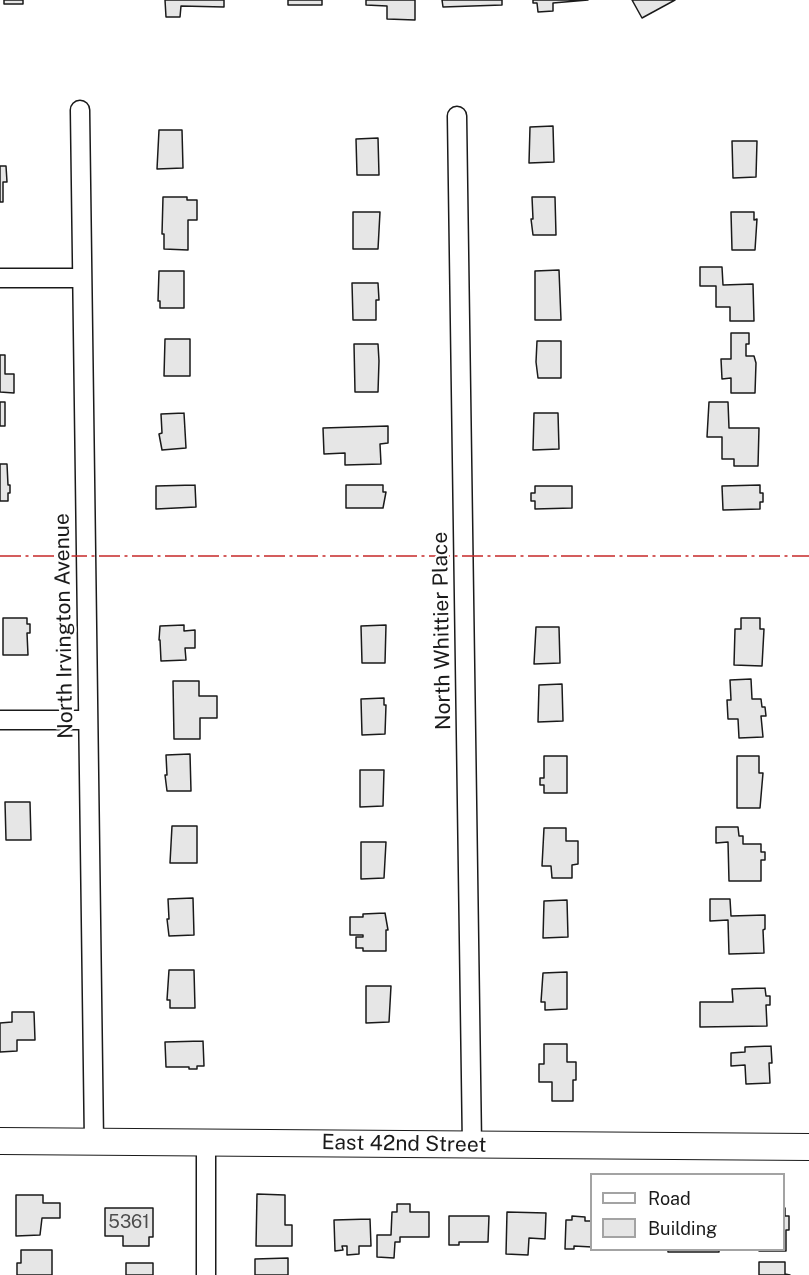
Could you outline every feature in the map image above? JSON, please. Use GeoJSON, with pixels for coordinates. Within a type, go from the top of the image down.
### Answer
{"type":"FeatureCollection","features":[{"type":"Feature","properties":{"kind":"street","name":"North Irvington Avenue"},"geometry":{"type":"LineString","coordinates":[[80,110],[94,1142]]}},
{"type":"Feature","properties":{"kind":"street","name":"North Whittier Place"},"geometry":{"type":"LineString","coordinates":[[457,116],[472,1145]]}},
{"type":"Feature","properties":{"kind":"street"},"geometry":{"type":"LineString","coordinates":[[0,278],[82,278]]}},
{"type":"Feature","properties":{"kind":"street"},"geometry":{"type":"LineString","coordinates":[[0,720],[88,720]]}},
{"type":"Feature","properties":{"kind":"street","name":"East 42nd Street"},"geometry":{"type":"LineString","coordinates":[[0,1141],[809,1147]]}},
{"type":"Feature","properties":{"kind":"street"},"geometry":{"type":"LineString","coordinates":[[206,1142],[206,1275]]}},
{"type":"Feature","properties":{"kind":"building"},"geometry":{"type":"Polygon","coordinates":[[[4,0],[23,0],[23,4],[4,4],[4,0]]]}},
{"type":"Feature","properties":{"kind":"building"},"geometry":{"type":"Polygon","coordinates":[[[165,0],[224,0],[224,7],[181,6],[180,17],[166,17],[165,0]]]}},
{"type":"Feature","properties":{"kind":"building"},"geometry":{"type":"Polygon","coordinates":[[[288,0],[322,0],[322,5],[288,5],[288,0]]]}},
{"type":"Feature","properties":{"kind":"building"},"geometry":{"type":"Polygon","coordinates":[[[366,0],[415,0],[415,20],[387,19],[387,6],[366,5],[366,0]]]}},
{"type":"Feature","properties":{"kind":"building"},"geometry":{"type":"Polygon","coordinates":[[[442,0],[502,0],[502,5],[443,7],[442,0]]]}},
{"type":"Feature","properties":{"kind":"building"},"geometry":{"type":"Polygon","coordinates":[[[533,0],[588,0],[553,3],[553,11],[538,12],[537,3],[533,3],[533,0]]]}},
{"type":"Feature","properties":{"kind":"building"},"geometry":{"type":"Polygon","coordinates":[[[632,0],[675,0],[642,18],[632,0]]]}},
{"type":"Feature","properties":{"kind":"building"},"geometry":{"type":"Polygon","coordinates":[[[553,126],[554,162],[529,163],[530,127],[553,126]]]}},
{"type":"Feature","properties":{"kind":"building"},"geometry":{"type":"Polygon","coordinates":[[[159,130],[182,130],[183,168],[157,169],[159,130]]]}},
{"type":"Feature","properties":{"kind":"building"},"geometry":{"type":"Polygon","coordinates":[[[378,138],[379,175],[357,175],[356,139],[378,138]]]}},
{"type":"Feature","properties":{"kind":"building"},"geometry":{"type":"Polygon","coordinates":[[[732,141],[757,141],[756,177],[733,178],[732,141]]]}},
{"type":"Feature","properties":{"kind":"building"},"geometry":{"type":"Polygon","coordinates":[[[0,166],[6,166],[7,182],[3,182],[3,202],[0,202],[0,166]]]}},
{"type":"Feature","properties":{"kind":"building"},"geometry":{"type":"Polygon","coordinates":[[[163,197],[187,197],[187,200],[197,200],[197,220],[188,220],[188,250],[164,249],[163,197]]]}},
{"type":"Feature","properties":{"kind":"building"},"geometry":{"type":"Polygon","coordinates":[[[532,197],[555,197],[556,235],[533,235],[532,197]]]}},
{"type":"Feature","properties":{"kind":"building"},"geometry":{"type":"Polygon","coordinates":[[[353,212],[380,212],[378,249],[353,249],[353,212]]]}},
{"type":"Feature","properties":{"kind":"building"},"geometry":{"type":"Polygon","coordinates":[[[731,212],[754,212],[754,220],[757,219],[755,250],[732,250],[731,212]]]}},
{"type":"Feature","properties":{"kind":"building"},"geometry":{"type":"Polygon","coordinates":[[[700,267],[722,267],[723,285],[753,284],[754,321],[730,321],[730,307],[716,307],[716,286],[700,286],[700,267]]]}},
{"type":"Feature","properties":{"kind":"building"},"geometry":{"type":"Polygon","coordinates":[[[559,270],[561,320],[535,320],[535,271],[559,270]]]}},
{"type":"Feature","properties":{"kind":"building"},"geometry":{"type":"Polygon","coordinates":[[[159,271],[184,271],[184,308],[160,308],[160,301],[158,301],[159,271]]]}},
{"type":"Feature","properties":{"kind":"building"},"geometry":{"type":"Polygon","coordinates":[[[352,283],[378,283],[379,300],[376,300],[376,320],[353,320],[352,283]]]}},
{"type":"Feature","properties":{"kind":"building"},"geometry":{"type":"Polygon","coordinates":[[[731,333],[749,333],[746,356],[754,356],[756,363],[755,393],[731,393],[731,378],[722,379],[721,359],[731,359],[731,333]]]}},
{"type":"Feature","properties":{"kind":"building"},"geometry":{"type":"Polygon","coordinates":[[[165,339],[190,339],[190,376],[164,376],[165,339]]]}},
{"type":"Feature","properties":{"kind":"building"},"geometry":{"type":"Polygon","coordinates":[[[537,341],[561,341],[561,378],[538,378],[537,341]]]}},
{"type":"Feature","properties":{"kind":"building"},"geometry":{"type":"Polygon","coordinates":[[[354,344],[378,344],[378,392],[355,392],[354,344]]]}},
{"type":"Feature","properties":{"kind":"building"},"geometry":{"type":"Polygon","coordinates":[[[0,355],[5,355],[5,374],[14,374],[14,393],[0,392],[0,355]]]}},
{"type":"Feature","properties":{"kind":"building"},"geometry":{"type":"Polygon","coordinates":[[[0,402],[5,402],[5,426],[0,426],[0,402]]]}},
{"type":"Feature","properties":{"kind":"building"},"geometry":{"type":"Polygon","coordinates":[[[709,402],[728,402],[729,428],[759,428],[758,466],[734,466],[734,459],[722,459],[722,437],[707,437],[709,402]]]}},
{"type":"Feature","properties":{"kind":"building"},"geometry":{"type":"Polygon","coordinates":[[[184,413],[186,448],[162,450],[159,434],[162,433],[161,414],[184,413]]]}},
{"type":"Feature","properties":{"kind":"building"},"geometry":{"type":"Polygon","coordinates":[[[534,413],[558,413],[559,449],[533,450],[534,413]]]}},
{"type":"Feature","properties":{"kind":"building"},"geometry":{"type":"Polygon","coordinates":[[[388,426],[388,443],[380,444],[381,464],[345,465],[345,453],[324,454],[323,428],[388,426]]]}},
{"type":"Feature","properties":{"kind":"building"},"geometry":{"type":"Polygon","coordinates":[[[0,464],[7,464],[8,485],[10,485],[8,501],[0,501],[0,464]]]}},
{"type":"Feature","properties":{"kind":"building"},"geometry":{"type":"Polygon","coordinates":[[[195,485],[196,507],[156,509],[156,486],[195,485]]]}},
{"type":"Feature","properties":{"kind":"building"},"geometry":{"type":"Polygon","coordinates":[[[346,485],[383,485],[383,492],[386,492],[383,508],[346,508],[346,485]]]}},
{"type":"Feature","properties":{"kind":"building"},"geometry":{"type":"Polygon","coordinates":[[[760,485],[763,502],[760,502],[760,509],[723,510],[722,486],[760,485]]]}},
{"type":"Feature","properties":{"kind":"building"},"geometry":{"type":"Polygon","coordinates":[[[535,486],[572,486],[572,508],[535,509],[535,501],[531,501],[531,493],[535,493],[535,486]]]}},
{"type":"Feature","properties":{"kind":"building"},"geometry":{"type":"Polygon","coordinates":[[[3,618],[27,618],[27,624],[30,624],[30,633],[27,633],[28,655],[3,655],[3,618]]]}},
{"type":"Feature","properties":{"kind":"building"},"geometry":{"type":"Polygon","coordinates":[[[741,618],[760,618],[760,629],[764,629],[762,666],[734,665],[735,629],[741,629],[741,618]]]}},
{"type":"Feature","properties":{"kind":"building"},"geometry":{"type":"Polygon","coordinates":[[[184,625],[184,631],[195,630],[195,648],[185,648],[186,660],[161,661],[160,626],[184,625]]]}},
{"type":"Feature","properties":{"kind":"building"},"geometry":{"type":"Polygon","coordinates":[[[386,625],[385,663],[362,663],[361,626],[386,625]]]}},
{"type":"Feature","properties":{"kind":"building"},"geometry":{"type":"Polygon","coordinates":[[[536,627],[559,627],[560,663],[534,664],[536,627]]]}},
{"type":"Feature","properties":{"kind":"building"},"geometry":{"type":"Polygon","coordinates":[[[751,679],[752,699],[761,699],[762,707],[765,707],[766,716],[761,716],[763,737],[739,738],[738,719],[728,719],[727,700],[731,700],[730,680],[751,679]]]}},
{"type":"Feature","properties":{"kind":"building"},"geometry":{"type":"Polygon","coordinates":[[[173,681],[199,681],[199,696],[217,696],[217,718],[200,718],[200,739],[174,739],[173,681]]]}},
{"type":"Feature","properties":{"kind":"building"},"geometry":{"type":"Polygon","coordinates":[[[562,684],[563,721],[538,722],[539,685],[562,684]]]}},
{"type":"Feature","properties":{"kind":"building"},"geometry":{"type":"Polygon","coordinates":[[[384,698],[384,705],[386,705],[385,734],[362,735],[361,699],[384,698]]]}},
{"type":"Feature","properties":{"kind":"building"},"geometry":{"type":"Polygon","coordinates":[[[190,754],[191,791],[167,791],[166,755],[190,754]]]}},
{"type":"Feature","properties":{"kind":"building"},"geometry":{"type":"Polygon","coordinates":[[[544,756],[567,756],[567,793],[544,793],[544,785],[540,785],[540,778],[544,778],[544,756]]]}},
{"type":"Feature","properties":{"kind":"building"},"geometry":{"type":"Polygon","coordinates":[[[737,756],[759,756],[759,773],[763,773],[760,808],[737,808],[737,756]]]}},
{"type":"Feature","properties":{"kind":"building"},"geometry":{"type":"Polygon","coordinates":[[[360,770],[384,770],[383,806],[360,807],[360,770]]]}},
{"type":"Feature","properties":{"kind":"building"},"geometry":{"type":"Polygon","coordinates":[[[5,802],[30,802],[31,840],[6,840],[5,802]]]}},
{"type":"Feature","properties":{"kind":"building"},"geometry":{"type":"Polygon","coordinates":[[[172,826],[197,826],[197,863],[170,863],[172,826]]]}},
{"type":"Feature","properties":{"kind":"building"},"geometry":{"type":"Polygon","coordinates":[[[716,827],[738,827],[739,836],[743,836],[743,844],[761,844],[761,852],[765,852],[765,860],[761,860],[761,881],[729,881],[728,842],[716,843],[716,827]]]}},
{"type":"Feature","properties":{"kind":"building"},"geometry":{"type":"Polygon","coordinates":[[[544,828],[566,828],[566,841],[578,841],[578,864],[572,865],[572,878],[552,878],[551,866],[542,866],[544,828]]]}},
{"type":"Feature","properties":{"kind":"building"},"geometry":{"type":"Polygon","coordinates":[[[361,842],[386,842],[384,878],[361,879],[361,842]]]}},
{"type":"Feature","properties":{"kind":"building"},"geometry":{"type":"Polygon","coordinates":[[[193,898],[194,935],[169,936],[168,899],[193,898]]]}},
{"type":"Feature","properties":{"kind":"building"},"geometry":{"type":"Polygon","coordinates":[[[710,899],[730,899],[731,916],[765,915],[764,953],[729,954],[728,920],[710,921],[710,899]]]}},
{"type":"Feature","properties":{"kind":"building"},"geometry":{"type":"Polygon","coordinates":[[[567,900],[568,937],[543,938],[544,901],[567,900]]]}},
{"type":"Feature","properties":{"kind":"building"},"geometry":{"type":"Polygon","coordinates":[[[385,913],[388,930],[386,930],[386,951],[363,951],[363,948],[356,948],[356,937],[363,937],[363,935],[350,935],[350,917],[385,913]]]}},
{"type":"Feature","properties":{"kind":"building"},"geometry":{"type":"Polygon","coordinates":[[[169,970],[194,970],[195,1008],[170,1008],[170,1000],[167,1000],[169,970]]]}},
{"type":"Feature","properties":{"kind":"building"},"geometry":{"type":"Polygon","coordinates":[[[567,972],[567,1009],[545,1010],[545,1002],[541,1002],[543,973],[567,972]]]}},
{"type":"Feature","properties":{"kind":"building"},"geometry":{"type":"Polygon","coordinates":[[[366,986],[391,986],[389,1022],[366,1023],[366,986]]]}},
{"type":"Feature","properties":{"kind":"building"},"geometry":{"type":"Polygon","coordinates":[[[765,988],[766,996],[770,996],[770,1005],[766,1005],[767,1026],[700,1027],[700,1002],[733,1002],[732,989],[765,988]]]}},
{"type":"Feature","properties":{"kind":"building"},"geometry":{"type":"Polygon","coordinates":[[[12,1012],[34,1012],[35,1040],[17,1040],[17,1051],[0,1052],[0,1023],[12,1022],[12,1012]]]}},
{"type":"Feature","properties":{"kind":"building"},"geometry":{"type":"Polygon","coordinates":[[[203,1041],[204,1066],[197,1066],[197,1069],[166,1067],[165,1042],[203,1041]]]}},
{"type":"Feature","properties":{"kind":"building"},"geometry":{"type":"Polygon","coordinates":[[[544,1044],[567,1044],[567,1062],[576,1062],[573,1101],[552,1101],[552,1082],[539,1082],[539,1064],[544,1064],[544,1044]]]}},
{"type":"Feature","properties":{"kind":"building"},"geometry":{"type":"Polygon","coordinates":[[[771,1046],[770,1083],[746,1084],[745,1065],[731,1066],[731,1053],[745,1052],[745,1047],[771,1046]]]}},
{"type":"Feature","properties":{"kind":"building"},"geometry":{"type":"Polygon","coordinates":[[[257,1194],[285,1195],[285,1225],[292,1225],[292,1246],[256,1246],[257,1194]]]}},
{"type":"Feature","properties":{"kind":"building"},"geometry":{"type":"Polygon","coordinates":[[[16,1195],[43,1195],[43,1203],[60,1203],[60,1218],[42,1218],[40,1235],[16,1236],[16,1195]]]}},
{"type":"Feature","properties":{"kind":"building"},"geometry":{"type":"Polygon","coordinates":[[[397,1204],[410,1204],[410,1212],[429,1212],[429,1237],[400,1237],[400,1242],[395,1242],[394,1258],[377,1257],[377,1235],[391,1235],[392,1212],[397,1212],[397,1204]]]}},
{"type":"Feature","properties":{"kind":"building"},"geometry":{"type":"Polygon","coordinates":[[[105,1208],[153,1208],[153,1237],[149,1237],[149,1246],[123,1246],[123,1236],[105,1236],[105,1208]]]}},
{"type":"Feature","properties":{"kind":"building"},"geometry":{"type":"Polygon","coordinates":[[[507,1212],[546,1213],[545,1239],[529,1238],[528,1255],[506,1254],[507,1212]]]}},
{"type":"Feature","properties":{"kind":"building"},"geometry":{"type":"Polygon","coordinates":[[[449,1216],[489,1216],[488,1242],[459,1242],[459,1245],[449,1245],[449,1216]]]}},
{"type":"Feature","properties":{"kind":"building"},"geometry":{"type":"Polygon","coordinates":[[[572,1216],[585,1217],[585,1221],[590,1221],[590,1247],[574,1246],[574,1249],[565,1249],[566,1220],[572,1220],[572,1216]]]}},
{"type":"Feature","properties":{"kind":"building"},"geometry":{"type":"Polygon","coordinates":[[[785,1216],[789,1216],[789,1230],[786,1230],[786,1251],[785,1216]]]}},
{"type":"Feature","properties":{"kind":"building"},"geometry":{"type":"Polygon","coordinates":[[[370,1219],[371,1246],[359,1246],[359,1254],[347,1255],[347,1246],[342,1246],[343,1250],[335,1251],[334,1220],[370,1219]]]}},
{"type":"Feature","properties":{"kind":"building"},"geometry":{"type":"Polygon","coordinates":[[[21,1250],[52,1250],[52,1275],[17,1275],[17,1263],[21,1263],[21,1250]]]}},
{"type":"Feature","properties":{"kind":"building"},"geometry":{"type":"Polygon","coordinates":[[[668,1251],[719,1251],[719,1252],[668,1251]]]}},
{"type":"Feature","properties":{"kind":"building"},"geometry":{"type":"Polygon","coordinates":[[[288,1258],[288,1275],[255,1275],[255,1259],[288,1258]]]}},
{"type":"Feature","properties":{"kind":"building"},"geometry":{"type":"Polygon","coordinates":[[[759,1262],[785,1262],[785,1274],[790,1275],[759,1275],[759,1262]]]}},
{"type":"Feature","properties":{"kind":"building"},"geometry":{"type":"Polygon","coordinates":[[[126,1263],[153,1263],[153,1275],[126,1275],[126,1263]]]}},
{"type":"Feature","properties":{"kind":"power"},"geometry":{"type":"LineString","coordinates":[[0,556],[809,556]]}}]}
